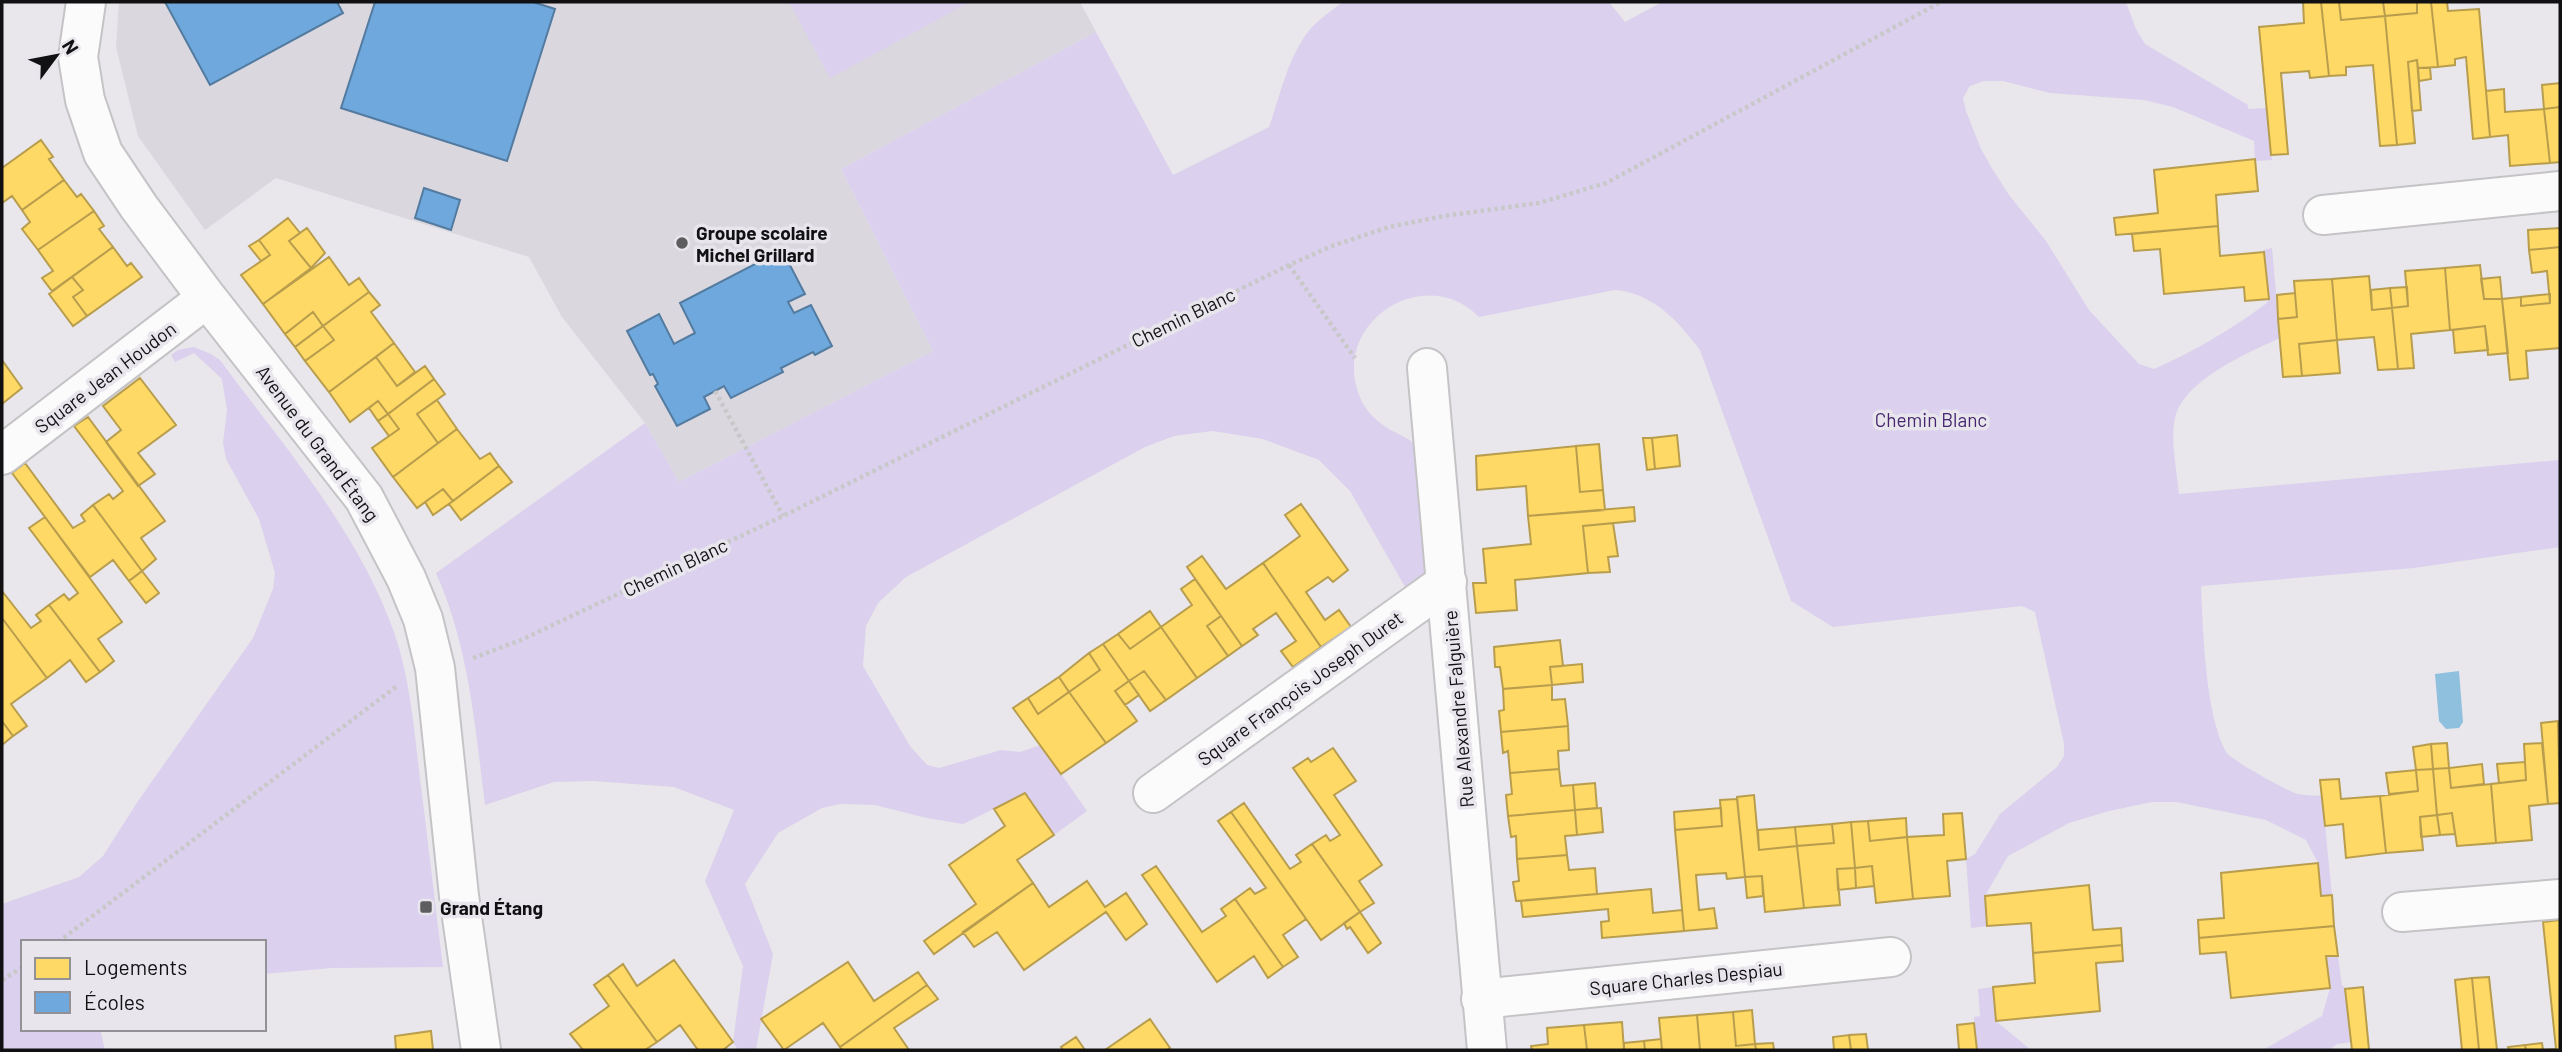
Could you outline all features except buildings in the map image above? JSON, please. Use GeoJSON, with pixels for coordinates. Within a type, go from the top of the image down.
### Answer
{"type":"FeatureCollection","features":[{"type":"Feature","properties":{"kind":"street","name":"Avenue du Grand Étang"},"geometry":{"type":"LineString","coordinates":[[86,2],[78,57],[85,100],[103,152],[139,207],[207,298],[364,498],[406,578],[423,620],[435,668],[459,896],[481,1050]]}},
{"type":"Feature","properties":{"kind":"street"},"geometry":{"type":"LineString","coordinates":[[2323,215],[2560,191]]}},
{"type":"Feature","properties":{"kind":"street","name":"Square Jean Houdon"},"geometry":{"type":"LineString","coordinates":[[2,455],[207,298]]}},
{"type":"Feature","properties":{"kind":"street","name":"Rue Alexandre Falguière"},"geometry":{"type":"LineString","coordinates":[[1427,368],[1487,1050]]}},
{"type":"Feature","properties":{"kind":"street","name":"Square François Joseph Duret"},"geometry":{"type":"LineString","coordinates":[[1153,793],[1447,582]]}},
{"type":"Feature","properties":{"kind":"street"},"geometry":{"type":"LineString","coordinates":[[2402,912],[2560,899]]}},
{"type":"Feature","properties":{"kind":"street","name":"Square Charles Despiau"},"geometry":{"type":"LineString","coordinates":[[1481,999],[1891,957]]}},
{"type":"Feature","properties":{"kind":"path","name":"Chemin Blanc"},"geometry":{"type":"LineString","coordinates":[[61,940],[406,679],[521,640],[783,516],[1332,246],[1389,227],[1444,216],[1539,203],[1605,183],[1941,2]]}},
{"type":"Feature","properties":{"kind":"path"},"geometry":{"type":"LineString","coordinates":[[1289,265],[1355,358]]}},
{"type":"Feature","properties":{"kind":"path"},"geometry":{"type":"LineString","coordinates":[[715,391],[783,516]]}},
{"type":"Feature","properties":{"kind":"path"},"geometry":{"type":"LineString","coordinates":[[2,980],[21,968]]}},
{"type":"Feature","properties":{"kind":"shaded area","name":"Groupe scolaire Michel Grillard"},"geometry":{"type":"Polygon","coordinates":[[[119,2],[1080,2],[1096,32],[841,169],[933,351],[679,482],[645,423],[562,317],[529,257],[276,178],[205,230],[138,136],[116,47],[119,2]]]}},
{"type":"Feature","properties":{"kind":"green space"},"geometry":{"type":"Polygon","coordinates":[[[789,2],[970,2],[830,78],[789,2]]]}},
{"type":"Feature","properties":{"kind":"green space","name":"Chemin Blanc"},"geometry":{"type":"Polygon","coordinates":[[[1343,2],[1609,2],[1625,22],[1662,2],[2126,2],[2145,44],[2248,105],[2248,109],[2267,108],[2272,160],[2255,161],[2254,141],[2173,107],[2144,100],[2050,93],[2003,81],[1984,81],[1970,86],[1963,98],[1981,149],[2009,195],[2046,241],[2089,310],[2139,364],[2154,369],[2169,362],[2213,339],[2267,303],[2269,298],[2263,250],[2272,248],[2280,338],[2218,369],[2203,380],[2181,404],[2175,418],[2173,436],[2179,494],[2560,460],[2560,547],[2414,568],[2201,586],[2206,671],[2219,736],[2230,756],[2258,774],[2295,793],[2322,796],[2332,895],[2321,896],[2318,863],[2306,840],[2266,820],[2176,802],[2152,802],[2069,823],[2008,856],[1985,896],[1987,926],[1971,928],[1966,859],[1975,854],[2000,814],[2057,767],[2064,756],[2064,744],[2035,612],[2022,606],[1833,627],[1791,601],[1700,350],[1664,310],[1653,303],[1629,292],[1615,290],[1479,317],[1457,302],[1434,296],[1410,298],[1388,308],[1370,324],[1358,344],[1354,368],[1359,395],[1368,410],[1381,424],[1417,447],[1428,571],[1408,592],[1350,491],[1319,460],[1263,439],[1213,431],[1174,436],[1145,447],[906,577],[878,603],[866,626],[863,666],[910,746],[927,765],[939,768],[1001,750],[1020,752],[1041,745],[1087,811],[1054,835],[1024,794],[963,824],[875,805],[840,804],[822,808],[778,833],[745,884],[773,954],[756,1050],[738,1050],[733,1042],[743,966],[705,881],[734,810],[674,787],[593,781],[554,782],[485,805],[474,716],[463,658],[456,629],[436,573],[645,423],[679,482],[933,351],[841,169],[1096,32],[1173,175],[1269,127],[1297,49],[1316,23],[1343,2]]]}},
{"type":"Feature","properties":{"kind":"green space"},"geometry":{"type":"Polygon","coordinates":[[[194,347],[220,360],[317,490],[340,524],[379,594],[394,632],[411,704],[443,967],[332,968],[266,974],[266,940],[21,940],[21,1031],[100,1031],[105,1050],[2,1050],[2,904],[79,877],[103,856],[138,801],[253,638],[273,589],[275,573],[259,519],[226,459],[223,443],[227,410],[222,379],[194,353],[175,362],[171,355],[178,350],[194,347]]]}},
{"type":"Feature","properties":{"kind":"green space"},"geometry":{"type":"Polygon","coordinates":[[[2326,956],[2338,956],[2351,1042],[2337,1044],[2329,1050],[2263,1050],[2322,1016],[2330,988],[2326,956]]]}},
{"type":"Feature","properties":{"kind":"green space"},"geometry":{"type":"Polygon","coordinates":[[[1993,987],[1996,1021],[2031,1050],[1977,1050],[1974,1017],[1980,1016],[1978,989],[1993,987]]]}},
{"type":"Feature","properties":{"kind":"water"},"geometry":{"type":"Polygon","coordinates":[[[2459,671],[2463,722],[2459,728],[2446,729],[2439,721],[2435,674],[2459,671]]]}},
{"type":"Feature","properties":{"kind":"place","name":"Groupe scolaire Michel Grillard"},"geometry":{"type":"Point","coordinates":[682,243]}},
{"type":"Feature","properties":{"kind":"place","name":"Grand Étang"},"geometry":{"type":"Point","coordinates":[426,907]}}]}
